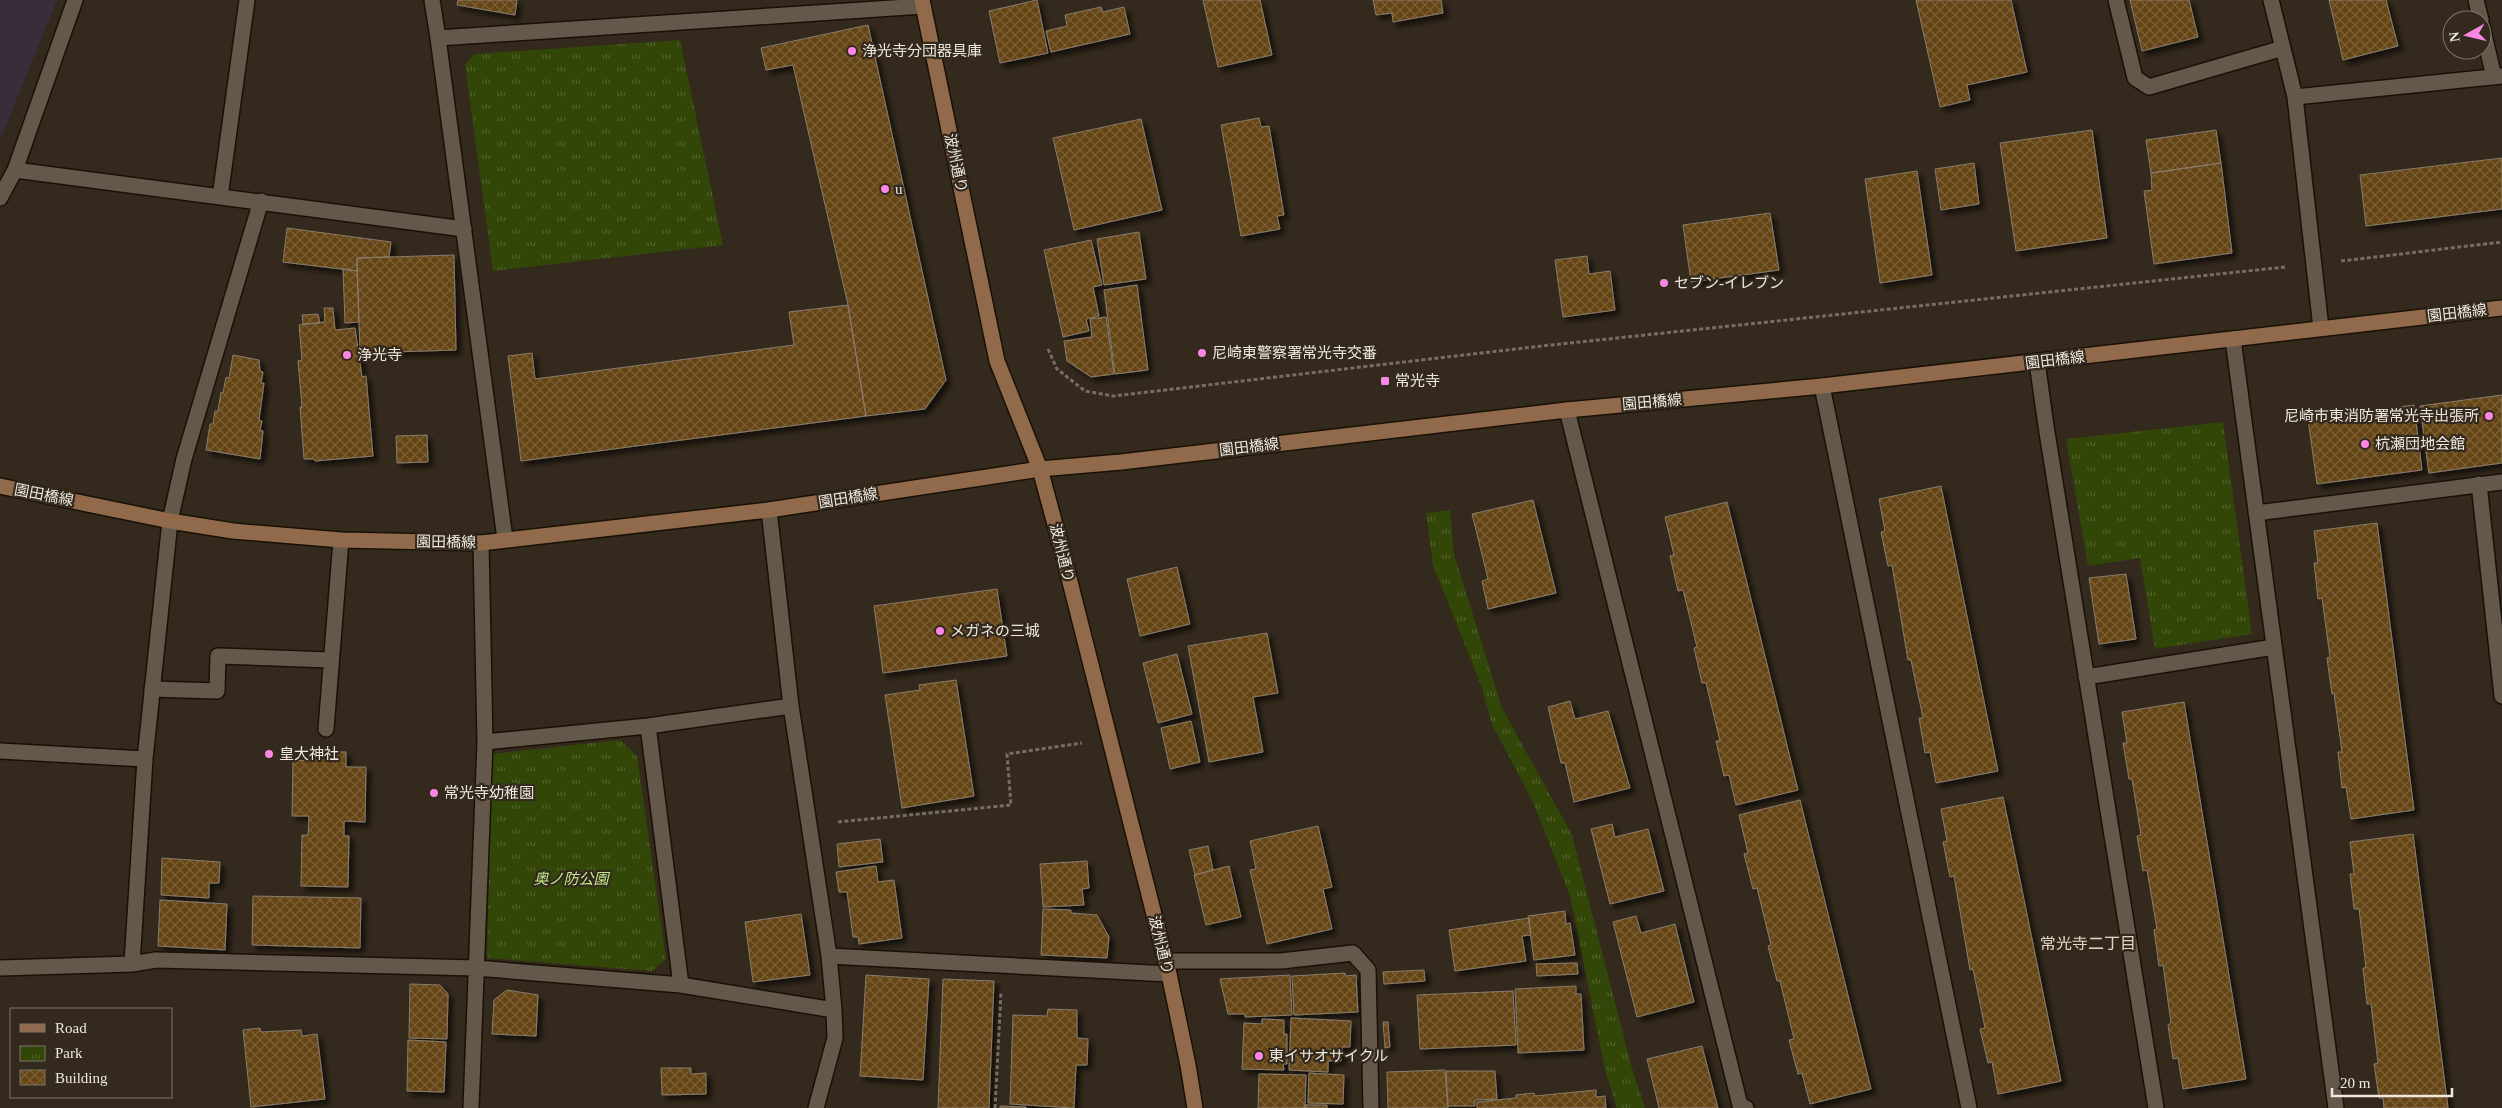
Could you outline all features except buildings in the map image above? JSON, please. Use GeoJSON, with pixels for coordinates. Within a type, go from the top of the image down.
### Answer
{"type":"FeatureCollection","features":[{"type":"Feature","properties":{"kind":"street"},"geometry":{"type":"LineString","coordinates":[[0,198],[15,170],[75,0]]}},
{"type":"Feature","properties":{"kind":"street"},"geometry":{"type":"LineString","coordinates":[[220,197],[247,0]]}},
{"type":"Feature","properties":{"kind":"street"},"geometry":{"type":"LineString","coordinates":[[432,0],[505,540]]}},
{"type":"Feature","properties":{"kind":"street"},"geometry":{"type":"LineString","coordinates":[[2116,0],[2135,78],[2149,87],[2283,48]]}},
{"type":"Feature","properties":{"kind":"street"},"geometry":{"type":"LineString","coordinates":[[2271,0],[2295,97],[2321,328]]}},
{"type":"Feature","properties":{"kind":"street"},"geometry":{"type":"LineString","coordinates":[[438,38],[922,3]]}},
{"type":"Feature","properties":{"kind":"street","name":"波州通り"},"geometry":{"type":"LineString","coordinates":[[922,3],[997,361],[1040,469],[1167,967],[1188,1065],[1195,1108]]}},
{"type":"Feature","properties":{"kind":"street"},"geometry":{"type":"LineString","coordinates":[[2295,97],[2498,76],[2492,57]]}},
{"type":"Feature","properties":{"kind":"street"},"geometry":{"type":"LineString","coordinates":[[15,170],[464,229]]}},
{"type":"Feature","properties":{"kind":"street"},"geometry":{"type":"LineString","coordinates":[[132,964],[145,759],[170,521],[184,459],[261,201]]}},
{"type":"Feature","properties":{"kind":"street","name":"園田橋線"},"geometry":{"type":"LineString","coordinates":[[0,486],[170,521],[233,531],[341,540],[481,543],[769,510],[1040,469],[1121,462],[1567,410],[1822,386],[2502,308]]}},
{"type":"Feature","properties":{"kind":"street"},"geometry":{"type":"LineString","coordinates":[[2233,339],[2336,1108]]}},
{"type":"Feature","properties":{"kind":"street"},"geometry":{"type":"LineString","coordinates":[[2037,362],[2156,1108]]}},
{"type":"Feature","properties":{"kind":"street"},"geometry":{"type":"LineString","coordinates":[[1822,386],[1969,1108]]}},
{"type":"Feature","properties":{"kind":"street"},"geometry":{"type":"LineString","coordinates":[[1567,410],[1740,1105],[1746,1108]]}},
{"type":"Feature","properties":{"kind":"street"},"geometry":{"type":"LineString","coordinates":[[2256,512],[2502,482]]}},
{"type":"Feature","properties":{"kind":"street"},"geometry":{"type":"LineString","coordinates":[[2479,484],[2502,696]]}},
{"type":"Feature","properties":{"kind":"street"},"geometry":{"type":"LineString","coordinates":[[769,510],[791,706],[829,956],[834,1010],[835,1038],[816,1108]]}},
{"type":"Feature","properties":{"kind":"street"},"geometry":{"type":"LineString","coordinates":[[326,728],[341,540]]}},
{"type":"Feature","properties":{"kind":"street"},"geometry":{"type":"LineString","coordinates":[[471,1108],[485,742],[481,543]]}},
{"type":"Feature","properties":{"kind":"street"},"geometry":{"type":"LineString","coordinates":[[2086,677],[2274,647]]}},
{"type":"Feature","properties":{"kind":"street"},"geometry":{"type":"LineString","coordinates":[[152,689],[217,691],[218,656],[330,660]]}},
{"type":"Feature","properties":{"kind":"street"},"geometry":{"type":"LineString","coordinates":[[485,742],[648,726],[791,706]]}},
{"type":"Feature","properties":{"kind":"street"},"geometry":{"type":"LineString","coordinates":[[648,726],[681,985]]}},
{"type":"Feature","properties":{"kind":"street"},"geometry":{"type":"LineString","coordinates":[[0,751],[145,759]]}},
{"type":"Feature","properties":{"kind":"street"},"geometry":{"type":"LineString","coordinates":[[829,956],[1002,965],[1167,967],[1281,961],[1353,953],[1368,970],[1371,1108]]}},
{"type":"Feature","properties":{"kind":"street"},"geometry":{"type":"LineString","coordinates":[[0,968],[132,964],[156,960],[476,968],[681,985],[834,1010]]}},
{"type":"Feature","properties":{"kind":"path"},"geometry":{"type":"LineString","coordinates":[[1048,349],[1057,369],[1085,391],[1113,396],[1542,346],[2502,242]]}},
{"type":"Feature","properties":{"kind":"path"},"geometry":{"type":"LineString","coordinates":[[810,825],[1011,804],[1007,754],[1108,739]]}},
{"type":"Feature","properties":{"kind":"path"},"geometry":{"type":"LineString","coordinates":[[995,1108],[1002,965]]}},
{"type":"Feature","properties":{"kind":"shaded area"},"geometry":{"type":"Polygon","coordinates":[[[0,0],[57,0],[0,140],[0,0]]]}},
{"type":"Feature","properties":{"kind":"green space"},"geometry":{"type":"Polygon","coordinates":[[[680,40],[723,245],[493,271],[465,65],[474,54],[680,40]]]}},
{"type":"Feature","properties":{"kind":"green space"},"geometry":{"type":"Polygon","coordinates":[[[2223,422],[2252,634],[2155,649],[2140,558],[2088,566],[2066,439],[2223,422]]]}},
{"type":"Feature","properties":{"kind":"green space"},"geometry":{"type":"Polygon","coordinates":[[[1450,510],[1454,554],[1502,708],[1572,835],[1631,1065],[1645,1108],[1617,1108],[1605,1070],[1570,896],[1533,802],[1492,724],[1481,685],[1433,565],[1426,513],[1450,510]]]}},
{"type":"Feature","properties":{"kind":"green space","name":"奥ノ防公園"},"geometry":{"type":"Polygon","coordinates":[[[620,740],[637,756],[666,959],[652,971],[487,958],[492,754],[620,740]]]}},
{"type":"Feature","properties":{"kind":"place","name":"浄光寺分団器具庫"},"geometry":{"type":"Point","coordinates":[852,51]}},
{"type":"Feature","properties":{"kind":"place","name":"u"},"geometry":{"type":"Point","coordinates":[885,189]}},
{"type":"Feature","properties":{"kind":"place","name":"セブン-イレブン"},"geometry":{"type":"Point","coordinates":[1664,283]}},
{"type":"Feature","properties":{"kind":"place","name":"尼崎東警察署常光寺交番"},"geometry":{"type":"Point","coordinates":[1202,353]}},
{"type":"Feature","properties":{"kind":"place","name":"浄光寺"},"geometry":{"type":"Point","coordinates":[347,355]}},
{"type":"Feature","properties":{"kind":"place","name":"常光寺"},"geometry":{"type":"Point","coordinates":[1385,381]}},
{"type":"Feature","properties":{"kind":"place","name":"尼崎市東消防署常光寺出張所"},"geometry":{"type":"Point","coordinates":[2489,416]}},
{"type":"Feature","properties":{"kind":"place","name":"杭瀬団地会館"},"geometry":{"type":"Point","coordinates":[2365,444]}},
{"type":"Feature","properties":{"kind":"place","name":"メガネの三城"},"geometry":{"type":"Point","coordinates":[940,631]}},
{"type":"Feature","properties":{"kind":"place","name":"皇大神社"},"geometry":{"type":"Point","coordinates":[269,754]}},
{"type":"Feature","properties":{"kind":"place","name":"常光寺幼稚園"},"geometry":{"type":"Point","coordinates":[434,793]}},
{"type":"Feature","properties":{"kind":"place","name":"東イサオサイクル"},"geometry":{"type":"Point","coordinates":[1259,1056]}},
{"type":"Feature","properties":{"kind":"district","name":"常光寺二丁目"},"geometry":{"type":"Point","coordinates":[2088,943]}}]}
